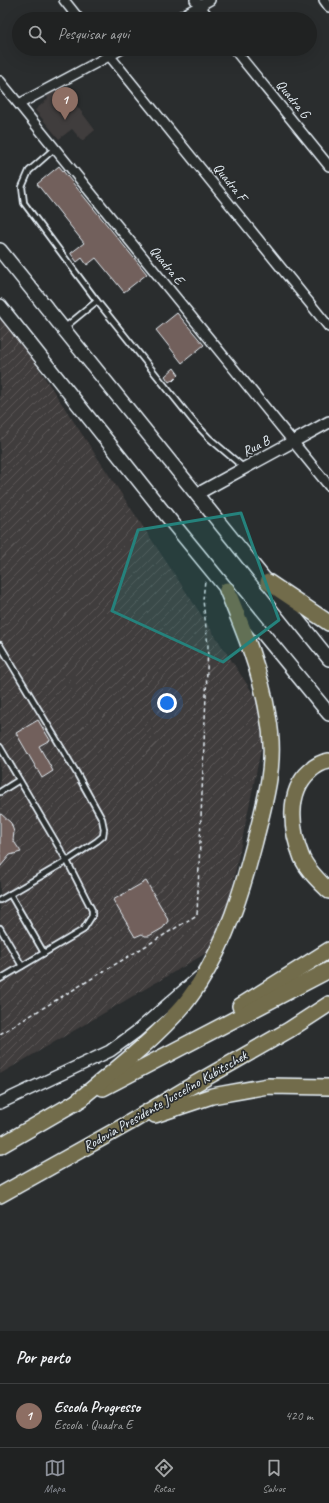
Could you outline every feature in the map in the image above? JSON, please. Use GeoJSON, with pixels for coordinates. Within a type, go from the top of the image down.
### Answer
{"type":"FeatureCollection","features":[{"type":"Feature","properties":{"kind":"highway"},"geometry":{"type":"LineString","coordinates":[[268,582],[329,623]]}},
{"type":"Feature","properties":{"kind":"highway"},"geometry":{"type":"LineString","coordinates":[[75,1103],[122,1064],[184,1006],[208,970],[228,927],[246,878],[270,778],[271,741],[268,716],[252,651],[227,590]]}},
{"type":"Feature","properties":{"kind":"highway"},"geometry":{"type":"LineString","coordinates":[[329,761],[314,768],[304,776],[296,792],[293,802],[293,810],[294,826],[302,858],[314,876],[329,891]]}},
{"type":"Feature","properties":{"kind":"highway"},"geometry":{"type":"LineString","coordinates":[[221,1026],[238,1008],[329,950]]}},
{"type":"Feature","properties":{"kind":"highway"},"geometry":{"type":"LineString","coordinates":[[0,1146],[75,1103],[329,970]]}},
{"type":"Feature","properties":{"kind":"highway","name":"Rodovia Presidente Juscelino Kubitschek"},"geometry":{"type":"LineString","coordinates":[[0,1196],[289,1030],[329,1004]]}},
{"type":"Feature","properties":{"kind":"highway"},"geometry":{"type":"LineString","coordinates":[[289,1030],[329,1014]]}},
{"type":"Feature","properties":{"kind":"highway"},"geometry":{"type":"LineString","coordinates":[[129,1123],[219,1095],[268,1086],[329,1087]]}},
{"type":"Feature","properties":{"kind":"main road"},"geometry":{"type":"LineString","coordinates":[[0,250],[329,659]]}},
{"type":"Feature","properties":{"kind":"main road"},"geometry":{"type":"LineString","coordinates":[[0,306],[206,564],[329,714]]}},
{"type":"Feature","properties":{"kind":"street"},"geometry":{"type":"LineString","coordinates":[[64,0],[73,12]]}},
{"type":"Feature","properties":{"kind":"street"},"geometry":{"type":"LineString","coordinates":[[185,12],[197,3],[210,0]]}},
{"type":"Feature","properties":{"kind":"street"},"geometry":{"type":"LineString","coordinates":[[324,0],[329,7]]}},
{"type":"Feature","properties":{"kind":"street"},"geometry":{"type":"LineString","coordinates":[[197,3],[204,12]]}},
{"type":"Feature","properties":{"kind":"street"},"geometry":{"type":"LineString","coordinates":[[19,104],[99,56]]}},
{"type":"Feature","properties":{"kind":"street","name":"Quadra F"},"geometry":{"type":"LineString","coordinates":[[109,56],[329,327]]}},
{"type":"Feature","properties":{"kind":"street","name":"Quadra G"},"geometry":{"type":"LineString","coordinates":[[240,56],[329,166]]}},
{"type":"Feature","properties":{"kind":"street","name":"Quadra E"},"geometry":{"type":"LineString","coordinates":[[0,81],[329,486]]}},
{"type":"Feature","properties":{"kind":"street","name":"Rua B"},"geometry":{"type":"LineString","coordinates":[[197,494],[329,422]]}},
{"type":"Feature","properties":{"kind":"street"},"geometry":{"type":"LineString","coordinates":[[0,1103],[110,1051],[130,1037],[208,970]]}},
{"type":"Feature","properties":{"kind":"lane"},"geometry":{"type":"LineString","coordinates":[[55,148],[29,171],[22,187],[24,203],[97,301],[193,421],[209,438],[244,469]]}},
{"type":"Feature","properties":{"kind":"lane"},"geometry":{"type":"LineString","coordinates":[[63,329],[97,301]]}},
{"type":"Feature","properties":{"kind":"lane"},"geometry":{"type":"LineString","coordinates":[[0,645],[76,772],[102,819],[104,829],[103,836],[97,841],[67,861],[0,900]]}},
{"type":"Feature","properties":{"kind":"lane"},"geometry":{"type":"LineString","coordinates":[[0,747],[67,861],[92,910],[92,916],[87,926],[83,930],[0,979]]}},
{"type":"Feature","properties":{"kind":"lane"},"geometry":{"type":"LineString","coordinates":[[0,792],[19,780]]}},
{"type":"Feature","properties":{"kind":"lane"},"geometry":{"type":"LineString","coordinates":[[10,894],[44,953]]}},
{"type":"Feature","properties":{"kind":"lane"},"geometry":{"type":"LineString","coordinates":[[0,928],[22,966]]}},
{"type":"Feature","properties":{"kind":"path"},"geometry":{"type":"LineString","coordinates":[[0,1034],[197,915],[208,646],[203,600],[206,564]]}},
{"type":"Feature","properties":{"kind":"highlighted area"},"geometry":{"type":"Polygon","coordinates":[[[241,513],[279,620],[223,662],[112,611],[138,530],[241,513]]]}},
{"type":"Feature","properties":{"kind":"shaded area"},"geometry":{"type":"Polygon","coordinates":[[[62,86],[95,130],[82,141],[72,129],[59,139],[35,110],[48,99],[47,95],[62,86]]]}},
{"type":"Feature","properties":{"kind":"shaded area"},"geometry":{"type":"Polygon","coordinates":[[[0,310],[268,716],[220,945],[0,1074],[0,310]]]}},
{"type":"Feature","properties":{"kind":"building"},"geometry":{"type":"Polygon","coordinates":[[[59,166],[147,274],[124,292],[96,258],[87,265],[82,258],[77,262],[71,254],[84,243],[37,184],[59,166]]]}},
{"type":"Feature","properties":{"kind":"building"},"geometry":{"type":"Polygon","coordinates":[[[177,313],[204,345],[182,363],[156,330],[177,313]]]}},
{"type":"Feature","properties":{"kind":"building"},"geometry":{"type":"Polygon","coordinates":[[[174,368],[179,375],[173,381],[172,380],[169,382],[165,376],[174,368]]]}},
{"type":"Feature","properties":{"kind":"building"},"geometry":{"type":"Polygon","coordinates":[[[38,720],[50,740],[39,746],[53,771],[42,778],[16,733],[38,720]]]}},
{"type":"Feature","properties":{"kind":"building"},"geometry":{"type":"Polygon","coordinates":[[[0,813],[11,823],[14,832],[13,840],[21,852],[10,855],[0,867],[0,813]]]}},
{"type":"Feature","properties":{"kind":"building"},"geometry":{"type":"Polygon","coordinates":[[[146,881],[168,921],[163,928],[149,936],[142,934],[135,937],[113,900],[146,881]]]}},
{"type":"Feature","properties":{"kind":"place","name":"Escola Progresso"},"geometry":{"type":"Point","coordinates":[65,120]}}]}
